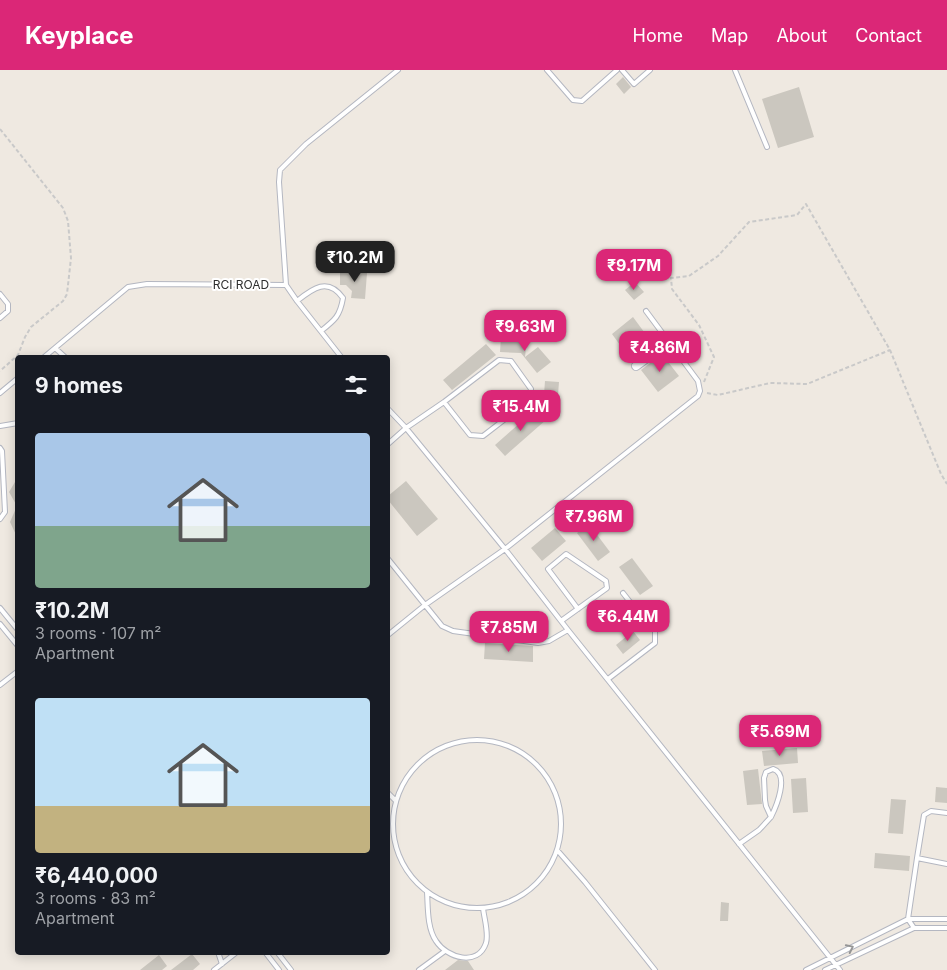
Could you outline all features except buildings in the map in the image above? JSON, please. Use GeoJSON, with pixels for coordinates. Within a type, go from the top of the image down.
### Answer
{"type":"FeatureCollection","features":[{"type":"Feature","properties":{"kind":"street"},"geometry":{"type":"LineString","coordinates":[[636,366],[669,342]]}},
{"type":"Feature","properties":{"kind":"lane","name":"RCI ROAD"},"geometry":{"type":"LineString","coordinates":[[47,355],[128,287],[147,284],[286,284],[279,182],[280,170],[306,144],[398,70]]}},
{"type":"Feature","properties":{"kind":"lane"},"geometry":{"type":"LineString","coordinates":[[547,70],[572,100],[582,101],[617,70]]}},
{"type":"Feature","properties":{"kind":"lane"},"geometry":{"type":"LineString","coordinates":[[622,70],[634,84],[650,70]]}},
{"type":"Feature","properties":{"kind":"lane"},"geometry":{"type":"LineString","coordinates":[[735,70],[767,147]]}},
{"type":"Feature","properties":{"kind":"lane"},"geometry":{"type":"LineString","coordinates":[[286,284],[296,301],[340,355]]}},
{"type":"Feature","properties":{"kind":"lane"},"geometry":{"type":"LineString","coordinates":[[296,301],[311,290],[325,286],[337,290],[343,298],[341,308],[334,321],[321,331]]}},
{"type":"Feature","properties":{"kind":"lane"},"geometry":{"type":"LineString","coordinates":[[0,294],[8,304],[8,311],[0,318]]}},
{"type":"Feature","properties":{"kind":"lane"},"geometry":{"type":"LineString","coordinates":[[390,633],[425,605],[506,549],[698,396],[700,391],[698,381],[646,311]]}},
{"type":"Feature","properties":{"kind":"lane"},"geometry":{"type":"LineString","coordinates":[[55,348],[63,355]]}},
{"type":"Feature","properties":{"kind":"lane"},"geometry":{"type":"LineString","coordinates":[[390,442],[406,428],[499,360],[510,361],[532,389],[530,400],[483,436],[470,435],[444,402]]}},
{"type":"Feature","properties":{"kind":"lane"},"geometry":{"type":"LineString","coordinates":[[0,393],[15,380]]}},
{"type":"Feature","properties":{"kind":"lane"},"geometry":{"type":"LineString","coordinates":[[390,411],[506,549],[568,630],[840,970]]}},
{"type":"Feature","properties":{"kind":"lane"},"geometry":{"type":"LineString","coordinates":[[0,426],[15,424]]}},
{"type":"Feature","properties":{"kind":"lane"},"geometry":{"type":"LineString","coordinates":[[0,448],[2,451],[5,512],[0,519]]}},
{"type":"Feature","properties":{"kind":"lane"},"geometry":{"type":"LineString","coordinates":[[561,621],[578,609],[607,588],[606,582],[566,554],[548,569],[578,609]]}},
{"type":"Feature","properties":{"kind":"lane"},"geometry":{"type":"LineString","coordinates":[[390,561],[442,626],[452,631],[538,643],[549,641],[568,630]]}},
{"type":"Feature","properties":{"kind":"lane"},"geometry":{"type":"LineString","coordinates":[[608,679],[655,643],[655,621],[630,602],[623,593]]}},
{"type":"Feature","properties":{"kind":"lane"},"geometry":{"type":"LineString","coordinates":[[0,608],[15,626]]}},
{"type":"Feature","properties":{"kind":"lane"},"geometry":{"type":"LineString","coordinates":[[0,624],[15,642]]}},
{"type":"Feature","properties":{"kind":"lane"},"geometry":{"type":"LineString","coordinates":[[0,685],[15,673]]}},
{"type":"Feature","properties":{"kind":"lane"},"geometry":{"type":"LineString","coordinates":[[469,740],[486,740],[502,743],[532,759],[544,771],[553,785],[562,817],[558,850],[546,872],[529,890],[507,902],[483,908],[459,906],[427,892],[406,870],[394,844],[392,814],[395,800],[411,770],[423,758],[437,749],[469,740]]}},
{"type":"Feature","properties":{"kind":"lane"},"geometry":{"type":"LineString","coordinates":[[739,844],[771,818],[780,797],[781,781],[778,770],[773,769],[766,772],[764,778],[766,806],[771,818]]}},
{"type":"Feature","properties":{"kind":"lane"},"geometry":{"type":"LineString","coordinates":[[390,795],[395,800]]}},
{"type":"Feature","properties":{"kind":"lane"},"geometry":{"type":"LineString","coordinates":[[914,928],[908,919],[924,815],[931,811],[947,813]]}},
{"type":"Feature","properties":{"kind":"lane"},"geometry":{"type":"LineString","coordinates":[[558,850],[655,970]]}},
{"type":"Feature","properties":{"kind":"lane"},"geometry":{"type":"LineString","coordinates":[[916,858],[947,864]]}},
{"type":"Feature","properties":{"kind":"lane"},"geometry":{"type":"LineString","coordinates":[[427,892],[433,935],[445,951],[455,956],[476,955],[482,949],[486,942],[483,908]]}},
{"type":"Feature","properties":{"kind":"lane"},"geometry":{"type":"LineString","coordinates":[[806,970],[908,919],[947,919]]}},
{"type":"Feature","properties":{"kind":"lane"},"geometry":{"type":"LineString","coordinates":[[825,970],[914,928],[947,928]]}},
{"type":"Feature","properties":{"kind":"lane"},"geometry":{"type":"LineString","coordinates":[[419,970],[445,951]]}},
{"type":"Feature","properties":{"kind":"lane"},"geometry":{"type":"LineString","coordinates":[[219,955],[222,964]]}},
{"type":"Feature","properties":{"kind":"lane"},"geometry":{"type":"LineString","coordinates":[[217,969],[233,955]]}},
{"type":"Feature","properties":{"kind":"lane"},"geometry":{"type":"LineString","coordinates":[[267,955],[279,970]]}},
{"type":"Feature","properties":{"kind":"lane"},"geometry":{"type":"LineString","coordinates":[[279,955],[291,970]]}},
{"type":"Feature","properties":{"kind":"lane"},"geometry":{"type":"LineString","coordinates":[[427,965],[431,970]]}},
{"type":"Feature","properties":{"kind":"path"},"geometry":{"type":"LineString","coordinates":[[0,129],[63,208],[68,221],[71,258],[67,294],[63,300],[32,327],[25,337],[18,355]]}},
{"type":"Feature","properties":{"kind":"path"},"geometry":{"type":"LineString","coordinates":[[890,350],[807,384],[770,383],[718,395],[700,391],[714,357],[699,325],[672,288],[671,278],[689,276],[718,256],[749,222],[797,215],[806,204],[890,350],[941,474],[947,484]]}},
{"type":"Feature","properties":{"kind":"path"},"geometry":{"type":"LineString","coordinates":[[0,371],[15,358]]}}]}
